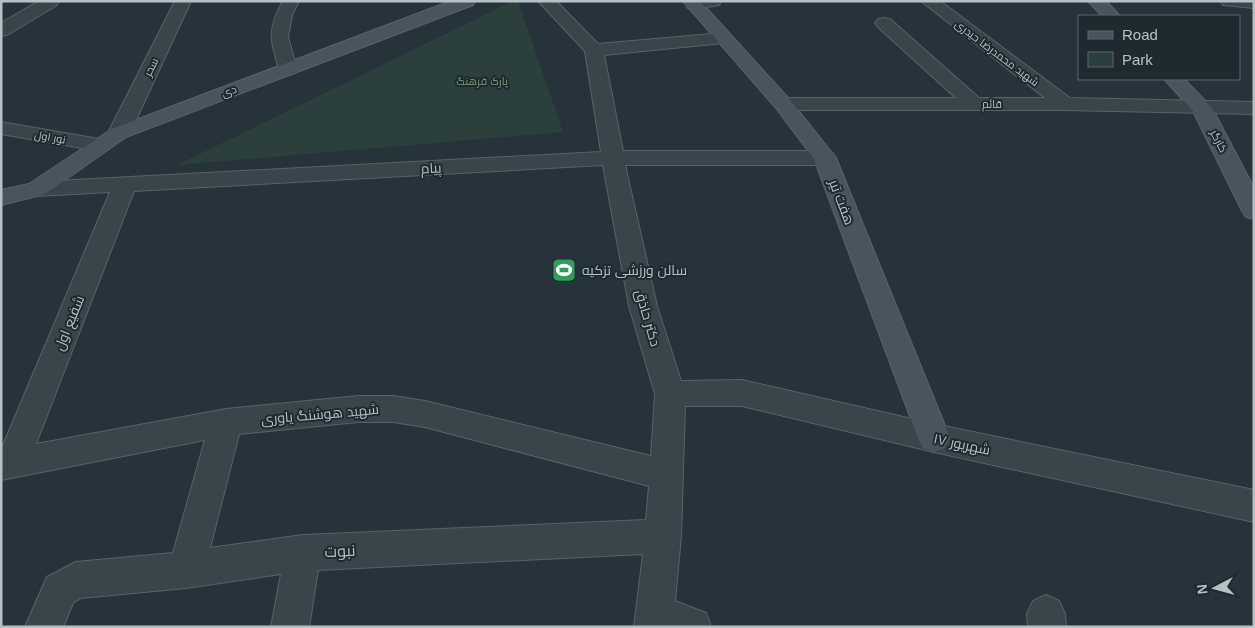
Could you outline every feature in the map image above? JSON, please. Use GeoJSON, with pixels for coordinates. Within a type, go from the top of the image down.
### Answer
{"type":"FeatureCollection","features":[{"type":"Feature","properties":{"kind":"street"},"geometry":{"type":"LineString","coordinates":[[1,32],[52,1]]}},
{"type":"Feature","properties":{"kind":"street","name":"سحر"},"geometry":{"type":"LineString","coordinates":[[118,133],[183,1]]}},
{"type":"Feature","properties":{"kind":"street"},"geometry":{"type":"LineString","coordinates":[[288,69],[279,37],[284,15],[290,1]]}},
{"type":"Feature","properties":{"kind":"street"},"geometry":{"type":"LineString","coordinates":[[546,1],[594,50],[723,38]]}},
{"type":"Feature","properties":{"kind":"street","name":"شهید محمدرضا حیدری"},"geometry":{"type":"LineString","coordinates":[[929,1],[1065,104]]}},
{"type":"Feature","properties":{"kind":"street"},"geometry":{"type":"LineString","coordinates":[[1096,1],[1110,15]]}},
{"type":"Feature","properties":{"kind":"street"},"geometry":{"type":"LineString","coordinates":[[1228,1],[1254,3]]}},
{"type":"Feature","properties":{"kind":"street","name":"دی"},"geometry":{"type":"LineString","coordinates":[[1,198],[37,189],[118,133],[461,2]]}},
{"type":"Feature","properties":{"kind":"street","name":"هفت تیر"},"geometry":{"type":"LineString","coordinates":[[699,2],[723,38],[783,104],[824,158],[934,438]]}},
{"type":"Feature","properties":{"kind":"street"},"geometry":{"type":"LineString","coordinates":[[884,23],[974,104]]}},
{"type":"Feature","properties":{"kind":"street"},"geometry":{"type":"LineString","coordinates":[[640,27],[672,42]]}},
{"type":"Feature","properties":{"kind":"street","name":"دکتر حاذق"},"geometry":{"type":"LineString","coordinates":[[594,50],[613,158],[643,306],[670,394],[663,536],[654,619]]}},
{"type":"Feature","properties":{"kind":"street","name":"کارگر"},"geometry":{"type":"LineString","coordinates":[[1174,80],[1202,108],[1254,211]]}},
{"type":"Feature","properties":{"kind":"street","name":"قائم"},"geometry":{"type":"LineString","coordinates":[[783,104],[1065,104],[1202,108]]}},
{"type":"Feature","properties":{"kind":"street"},"geometry":{"type":"LineString","coordinates":[[1202,108],[1254,108]]}},
{"type":"Feature","properties":{"kind":"street","name":"نور اول"},"geometry":{"type":"LineString","coordinates":[[1,128],[99,146]]}},
{"type":"Feature","properties":{"kind":"street","name":"پیام"},"geometry":{"type":"LineString","coordinates":[[37,189],[613,158],[824,158]]}},
{"type":"Feature","properties":{"kind":"street","name":"شفیع اول"},"geometry":{"type":"LineString","coordinates":[[7,463],[125,184]]}},
{"type":"Feature","properties":{"kind":"street","name":"۱۷ شهریور"},"geometry":{"type":"LineString","coordinates":[[670,394],[742,393],[934,438],[1254,506]]}},
{"type":"Feature","properties":{"kind":"street","name":"شهید هوشنگ یاوری"},"geometry":{"type":"LineString","coordinates":[[7,463],[226,422],[358,409],[393,409],[425,414],[666,475]]}},
{"type":"Feature","properties":{"kind":"street"},"geometry":{"type":"LineString","coordinates":[[186,570],[226,422]]}},
{"type":"Feature","properties":{"kind":"street","name":"نبوت"},"geometry":{"type":"LineString","coordinates":[[44,627],[60,590],[76,580],[186,570],[303,553],[663,536]]}},
{"type":"Feature","properties":{"kind":"street"},"geometry":{"type":"LineString","coordinates":[[290,627],[303,553]]}},
{"type":"Feature","properties":{"kind":"street"},"geometry":{"type":"LineString","coordinates":[[654,619],[692,627]]}},
{"type":"Feature","properties":{"kind":"green space","name":"پارک فرهنگ"},"geometry":{"type":"Polygon","coordinates":[[[513,1],[518,1],[563,132],[177,165],[513,1]]]}},
{"type":"Feature","properties":{"kind":"place","name":"سالن ورزشی تزکیه"},"geometry":{"type":"Point","coordinates":[564,270]}}]}
